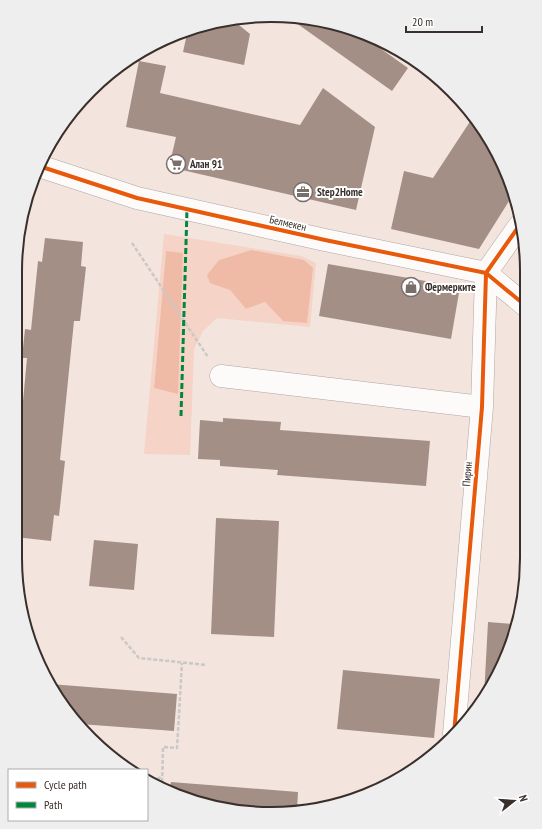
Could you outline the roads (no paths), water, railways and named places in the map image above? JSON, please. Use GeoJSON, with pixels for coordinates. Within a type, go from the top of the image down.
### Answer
{"type":"FeatureCollection","features":[{"type":"Feature","properties":{"kind":"street","name":"Белмекен"},"geometry":{"type":"LineString","coordinates":[[45,168],[137,198],[325,240],[486,272],[520,301]]}},
{"type":"Feature","properties":{"kind":"street"},"geometry":{"type":"LineString","coordinates":[[486,272],[516,230]]}},
{"type":"Feature","properties":{"kind":"street","name":"Пирин"},"geometry":{"type":"LineString","coordinates":[[455,726],[482,407],[486,272]]}},
{"type":"Feature","properties":{"kind":"street"},"geometry":{"type":"LineString","coordinates":[[221,376],[482,407]]}},
{"type":"Feature","properties":{"kind":"place","name":"Алан 91"},"geometry":{"type":"Point","coordinates":[176,164]}},
{"type":"Feature","properties":{"kind":"place","name":"Step2Home"},"geometry":{"type":"Point","coordinates":[303,192]}},
{"type":"Feature","properties":{"kind":"place","name":"Фермерките"},"geometry":{"type":"Point","coordinates":[411,287]}}]}
